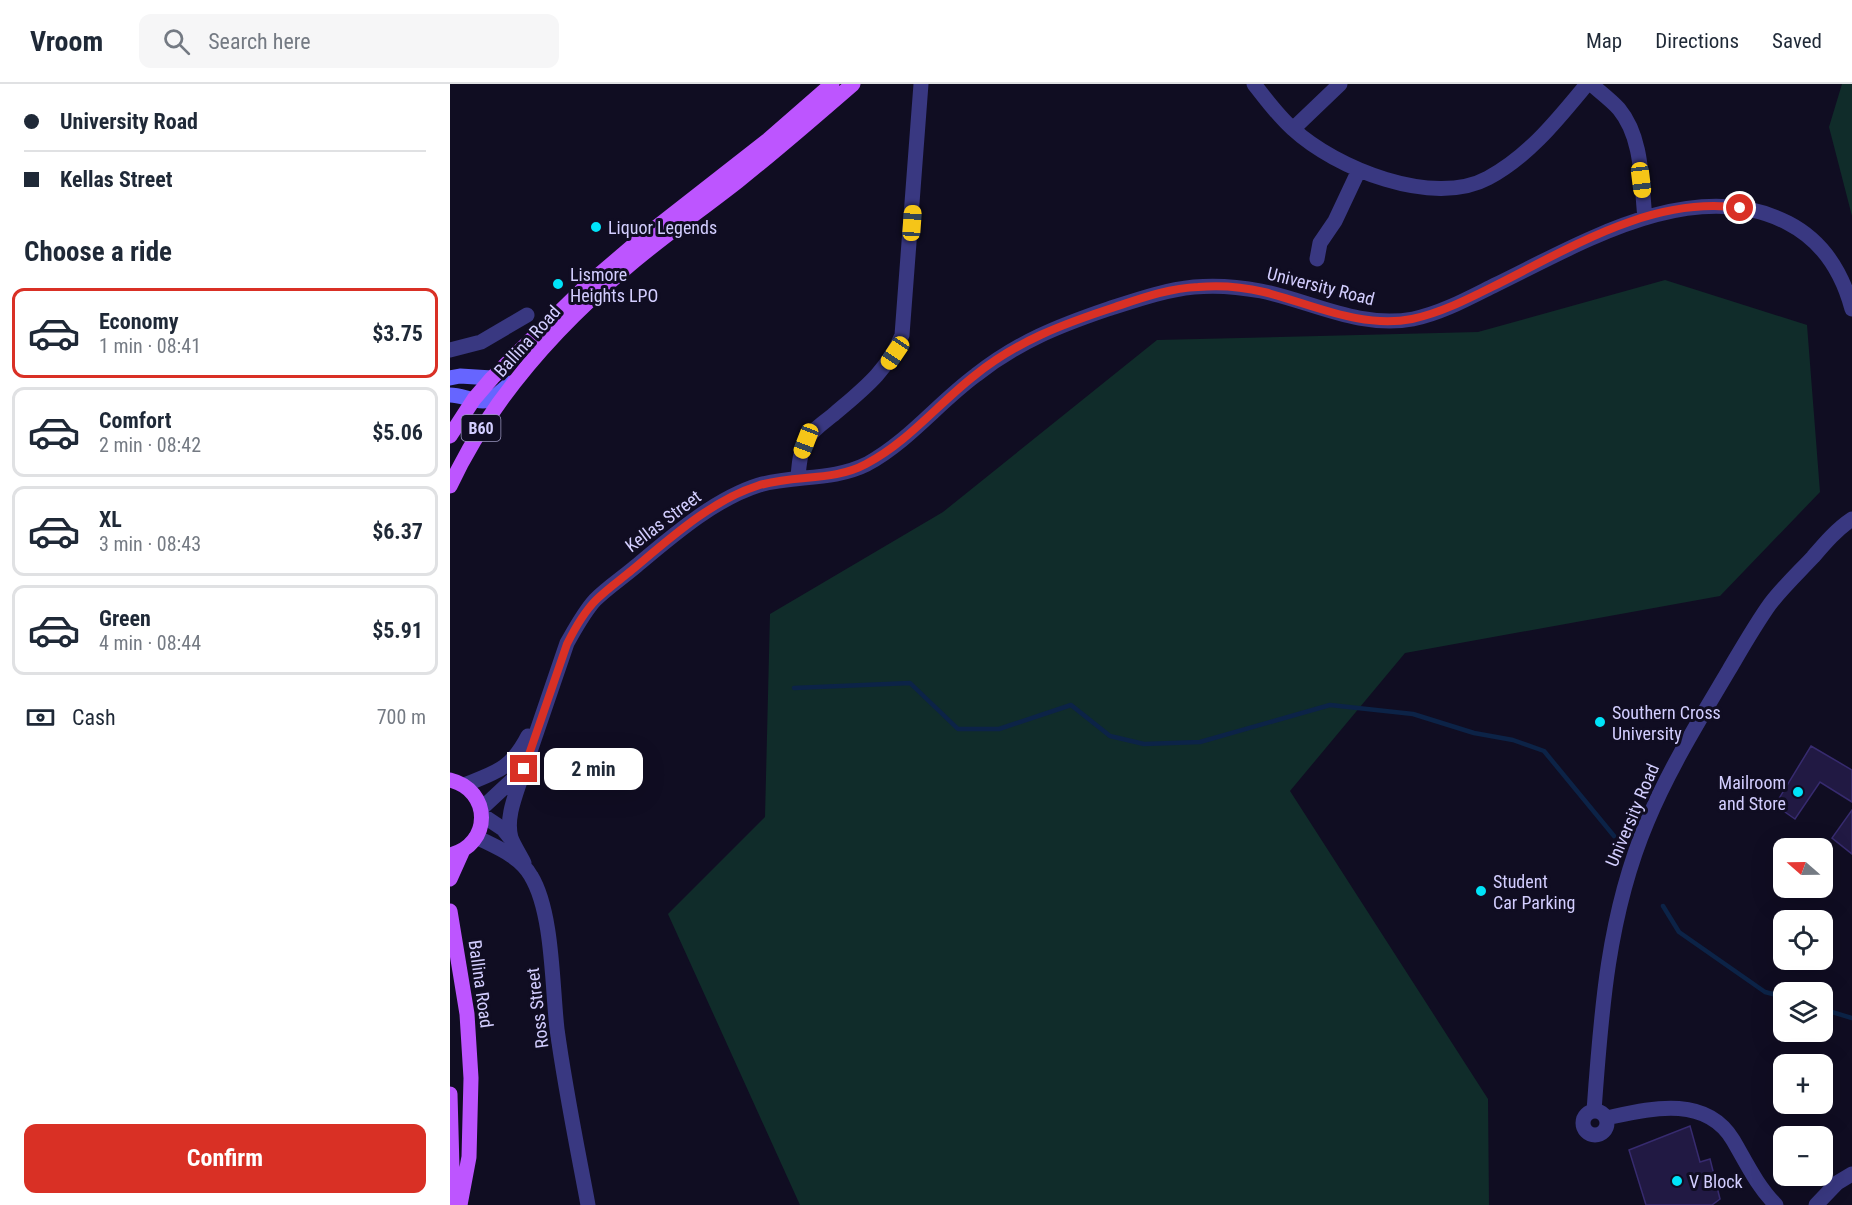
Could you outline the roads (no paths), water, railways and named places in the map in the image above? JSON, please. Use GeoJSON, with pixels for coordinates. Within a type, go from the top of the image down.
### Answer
{"type":"FeatureCollection","features":[{"type":"Feature","properties":{"kind":"main road","name":"Ballina Road"},"geometry":{"type":"LineString","coordinates":[[450,436],[474,399],[492,378],[587,285],[635,243],[768,140],[832,84]]}},
{"type":"Feature","properties":{"kind":"main road","name":"Ballina Road"},"geometry":{"type":"LineString","coordinates":[[450,486],[482,427],[520,375],[582,309],[625,269],[737,182],[853,84]]}},
{"type":"Feature","properties":{"kind":"main road"},"geometry":{"type":"LineString","coordinates":[[450,879],[457,852],[476,837],[481,827],[481,812],[473,793],[457,782]]}},
{"type":"Feature","properties":{"kind":"main road","name":"Ballina Road"},"geometry":{"type":"LineString","coordinates":[[450,912],[467,1014],[471,1078],[469,1157],[460,1205]]}},
{"type":"Feature","properties":{"kind":"main road"},"geometry":{"type":"LineString","coordinates":[[450,1094],[453,1205]]}},
{"type":"Feature","properties":{"kind":"street"},"geometry":{"type":"LineString","coordinates":[[798,477],[801,453],[813,431],[870,384],[884,369],[895,353],[902,335],[921,84]]}},
{"type":"Feature","properties":{"kind":"street"},"geometry":{"type":"LineString","coordinates":[[1254,84],[1293,129],[1314,146],[1359,170],[1435,189],[1459,187],[1486,179],[1513,162],[1539,140],[1589,84],[1618,108],[1630,126],[1636,143],[1646,218]]}},
{"type":"Feature","properties":{"kind":"street"},"geometry":{"type":"LineString","coordinates":[[1293,129],[1340,84]]}},
{"type":"Feature","properties":{"kind":"street"},"geometry":{"type":"LineString","coordinates":[[1317,259],[1320,243],[1335,221],[1359,170]]}},
{"type":"Feature","properties":{"kind":"street","name":"University Road"},"geometry":{"type":"LineString","coordinates":[[798,477],[833,476],[864,465],[897,445],[974,376],[1033,337],[1066,323],[1168,291],[1198,287],[1229,287],[1260,291],[1352,317],[1381,320],[1410,319],[1462,302],[1593,237],[1646,218],[1673,211],[1728,207],[1776,216],[1798,228],[1819,244],[1834,264],[1846,286],[1852,309]]}},
{"type":"Feature","properties":{"kind":"street"},"geometry":{"type":"LineString","coordinates":[[450,350],[481,342],[527,315]]}},
{"type":"Feature","properties":{"kind":"street"},"geometry":{"type":"LineString","coordinates":[[450,394],[486,401],[520,375]]}},
{"type":"Feature","properties":{"kind":"street"},"geometry":{"type":"LineString","coordinates":[[450,378],[468,376],[492,378]]}},
{"type":"Feature","properties":{"kind":"street","name":"Kellas Street"},"geometry":{"type":"LineString","coordinates":[[511,839],[511,816],[524,769],[567,644],[575,628],[595,601],[665,542],[720,503],[757,486],[798,477]]}},
{"type":"Feature","properties":{"kind":"street","name":"University Road"},"geometry":{"type":"LineString","coordinates":[[1776,1205],[1765,1195],[1731,1137],[1712,1118],[1692,1110],[1672,1107],[1600,1115],[1602,1007],[1611,946],[1626,880],[1646,823],[1690,738],[1756,625],[1790,582],[1832,536],[1852,519]]}},
{"type":"Feature","properties":{"kind":"street","name":"Kellas Street"},"geometry":{"type":"LineString","coordinates":[[457,782],[494,773],[510,763],[524,745],[548,699]]}},
{"type":"Feature","properties":{"kind":"street","name":"Kellas Street"},"geometry":{"type":"LineString","coordinates":[[481,812],[524,769]]}},
{"type":"Feature","properties":{"kind":"street"},"geometry":{"type":"LineString","coordinates":[[481,812],[511,839],[525,867]]}},
{"type":"Feature","properties":{"kind":"street","name":"Ross Street"},"geometry":{"type":"LineString","coordinates":[[476,837],[506,853],[525,867],[537,886],[549,949],[557,1029],[588,1205]]}},
{"type":"Feature","properties":{"kind":"street"},"geometry":{"type":"LineString","coordinates":[[1816,1205],[1837,1183],[1852,1174]]}},
{"type":"Feature","properties":{"kind":"waterway"},"geometry":{"type":"LineString","coordinates":[[794,688],[910,683],[958,729],[999,729],[1071,705],[1110,736],[1144,744],[1200,742],[1330,705],[1413,714],[1474,733],[1513,740],[1544,751],[1614,836]]}},
{"type":"Feature","properties":{"kind":"waterway"},"geometry":{"type":"LineString","coordinates":[[1663,906],[1679,932],[1765,992],[1773,994]]}},
{"type":"Feature","properties":{"kind":"waterway"},"geometry":{"type":"LineString","coordinates":[[1833,1012],[1852,1018]]}},
{"type":"Feature","properties":{"kind":"place","name":"Liquor Legends"},"geometry":{"type":"Point","coordinates":[596,227]}},
{"type":"Feature","properties":{"kind":"place","name":"Lismore Heights LPO"},"geometry":{"type":"Point","coordinates":[558,284]}},
{"type":"Feature","properties":{"kind":"place","name":"Southern Cross University"},"geometry":{"type":"Point","coordinates":[1600,722]}},
{"type":"Feature","properties":{"kind":"place","name":"Mailroom and Store"},"geometry":{"type":"Point","coordinates":[1798,792]}},
{"type":"Feature","properties":{"kind":"place","name":"Student Car Parking"},"geometry":{"type":"Point","coordinates":[1481,891]}},
{"type":"Feature","properties":{"kind":"place","name":"V Block"},"geometry":{"type":"Point","coordinates":[1677,1181]}}]}
